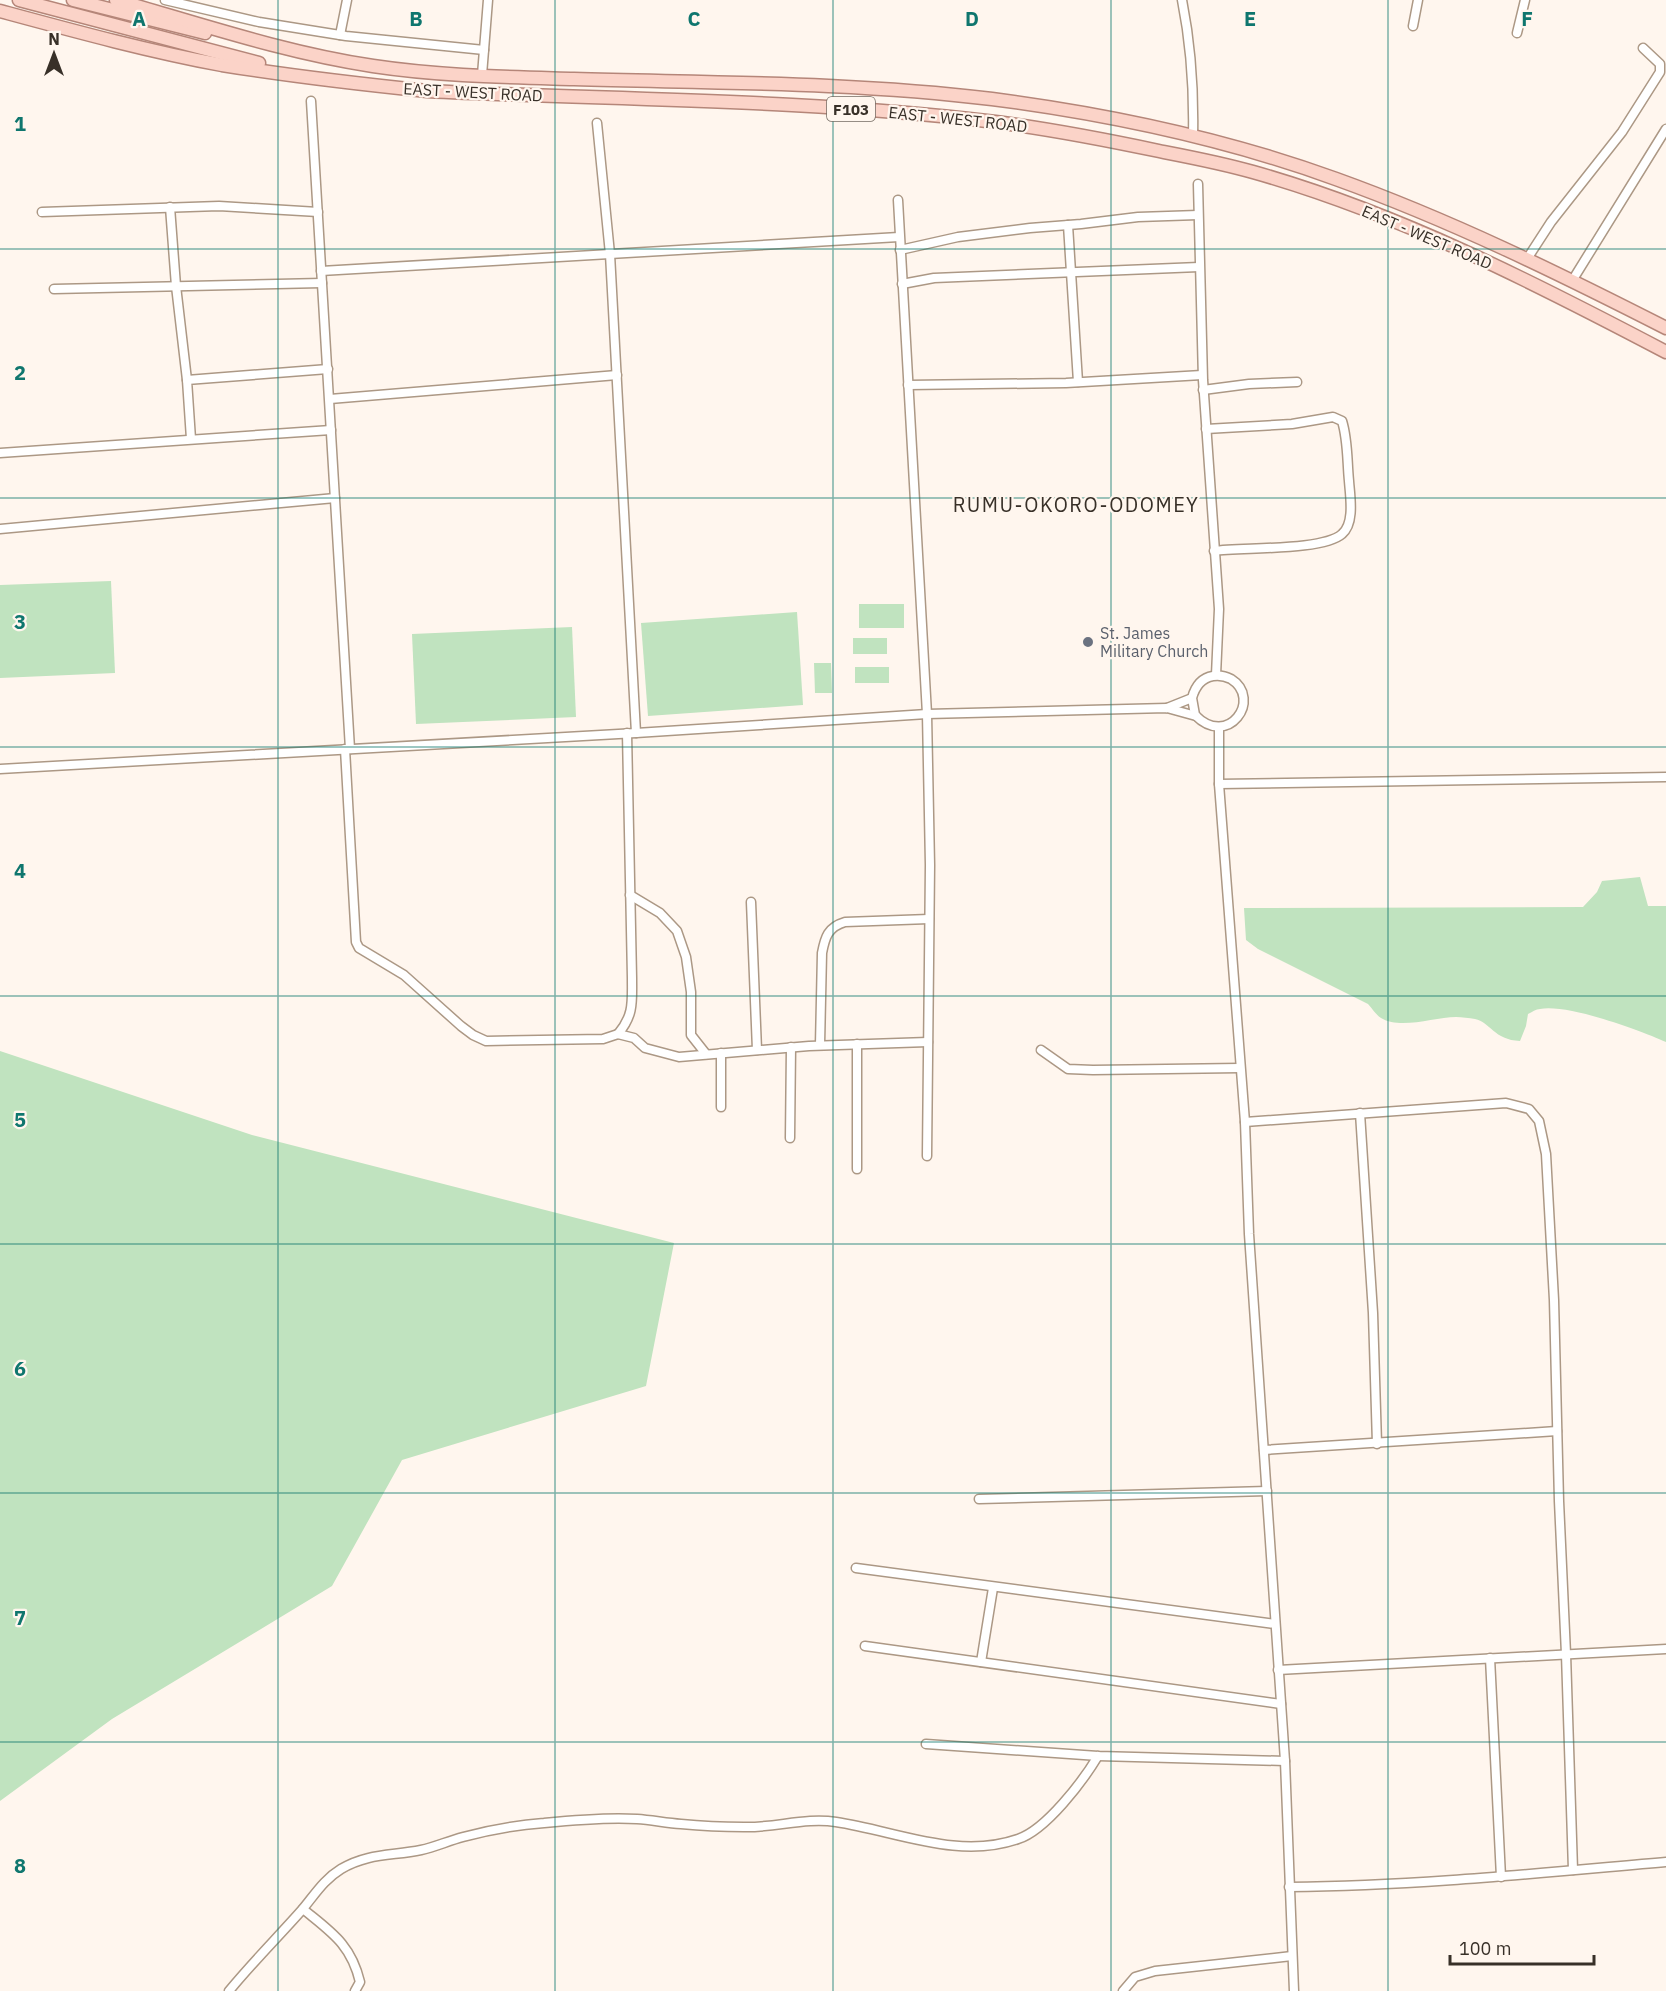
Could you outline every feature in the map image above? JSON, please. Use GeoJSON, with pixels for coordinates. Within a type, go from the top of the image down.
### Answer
{"type":"FeatureCollection","features":[{"type":"Feature","properties":{"kind":"main road"},"geometry":{"type":"LineString","coordinates":[[20,0],[309,76]]}},
{"type":"Feature","properties":{"kind":"main road"},"geometry":{"type":"LineString","coordinates":[[72,0],[166,24],[317,56]]}},
{"type":"Feature","properties":{"kind":"main road","name":"EAST - WEST ROAD"},"geometry":{"type":"LineString","coordinates":[[116,0],[317,56],[376,66],[482,75],[905,91],[991,99],[1053,108],[1193,137],[1259,154],[1341,180],[1438,218],[1572,280],[1666,328]]}},
{"type":"Feature","properties":{"kind":"main road","name":"EAST - WEST ROAD"},"geometry":{"type":"LineString","coordinates":[[0,11],[115,42],[223,65],[427,91],[815,106],[946,116],[1119,142],[1252,171],[1324,194],[1438,239],[1517,276],[1666,352]]}},
{"type":"Feature","properties":{"kind":"main road"},"geometry":{"type":"LineString","coordinates":[[815,86],[815,106]]}},
{"type":"Feature","properties":{"kind":"street"},"geometry":{"type":"LineString","coordinates":[[165,0],[189,3],[259,22],[340,35],[484,50]]}},
{"type":"Feature","properties":{"kind":"street"},"geometry":{"type":"LineString","coordinates":[[340,35],[347,0]]}},
{"type":"Feature","properties":{"kind":"street"},"geometry":{"type":"LineString","coordinates":[[482,75],[488,0]]}},
{"type":"Feature","properties":{"kind":"street"},"geometry":{"type":"LineString","coordinates":[[1182,0],[1191,66],[1194,105],[1193,137]]}},
{"type":"Feature","properties":{"kind":"street"},"geometry":{"type":"LineString","coordinates":[[1413,26],[1418,0]]}},
{"type":"Feature","properties":{"kind":"street"},"geometry":{"type":"LineString","coordinates":[[1516,33],[1525,0]]}},
{"type":"Feature","properties":{"kind":"street"},"geometry":{"type":"LineString","coordinates":[[1527,259],[1551,222],[1622,132],[1660,72],[1660,64],[1643,48]]}},
{"type":"Feature","properties":{"kind":"street"},"geometry":{"type":"LineString","coordinates":[[311,101],[330,399],[356,942],[359,948],[404,975],[461,1026],[486,1041],[603,1039],[618,1034],[627,1024],[631,1013],[632,733],[610,254],[597,123]]}},
{"type":"Feature","properties":{"kind":"street"},"geometry":{"type":"LineString","coordinates":[[1572,280],[1666,129]]}},
{"type":"Feature","properties":{"kind":"street"},"geometry":{"type":"LineString","coordinates":[[1198,184],[1202,375],[1219,609],[1216,675]]}},
{"type":"Feature","properties":{"kind":"street"},"geometry":{"type":"LineString","coordinates":[[898,200],[927,714],[929,919],[927,1156]]}},
{"type":"Feature","properties":{"kind":"street"},"geometry":{"type":"LineString","coordinates":[[42,212],[219,206],[318,212]]}},
{"type":"Feature","properties":{"kind":"street"},"geometry":{"type":"LineString","coordinates":[[170,207],[191,439]]}},
{"type":"Feature","properties":{"kind":"street"},"geometry":{"type":"LineString","coordinates":[[900,250],[958,237],[1138,217],[1198,215]]}},
{"type":"Feature","properties":{"kind":"street"},"geometry":{"type":"LineString","coordinates":[[1068,225],[1078,382]]}},
{"type":"Feature","properties":{"kind":"street"},"geometry":{"type":"LineString","coordinates":[[321,271],[899,237]]}},
{"type":"Feature","properties":{"kind":"street"},"geometry":{"type":"LineString","coordinates":[[902,284],[934,279],[1198,267]]}},
{"type":"Feature","properties":{"kind":"street"},"geometry":{"type":"LineString","coordinates":[[54,289],[322,283]]}},
{"type":"Feature","properties":{"kind":"street"},"geometry":{"type":"LineString","coordinates":[[187,380],[328,369]]}},
{"type":"Feature","properties":{"kind":"street"},"geometry":{"type":"LineString","coordinates":[[330,399],[616,375]]}},
{"type":"Feature","properties":{"kind":"street"},"geometry":{"type":"LineString","coordinates":[[908,385],[1078,382],[1202,375]]}},
{"type":"Feature","properties":{"kind":"street"},"geometry":{"type":"LineString","coordinates":[[1203,390],[1249,384],[1297,382]]}},
{"type":"Feature","properties":{"kind":"street"},"geometry":{"type":"LineString","coordinates":[[1206,429],[1292,424],[1333,417],[1342,421],[1345,432],[1350,498],[1349,522],[1343,534],[1326,543],[1214,551]]}},
{"type":"Feature","properties":{"kind":"street"},"geometry":{"type":"LineString","coordinates":[[0,453],[331,430]]}},
{"type":"Feature","properties":{"kind":"street"},"geometry":{"type":"LineString","coordinates":[[0,529],[335,498]]}},
{"type":"Feature","properties":{"kind":"street"},"geometry":{"type":"LineString","coordinates":[[0,769],[927,714],[1167,708],[1196,716],[1210,726],[1219,727],[1235,720],[1243,705],[1243,696],[1239,687],[1225,677],[1216,675],[1207,677],[1200,682],[1191,698],[1196,716]]}},
{"type":"Feature","properties":{"kind":"street"},"geometry":{"type":"LineString","coordinates":[[1167,708],[1191,698]]}},
{"type":"Feature","properties":{"kind":"street"},"geometry":{"type":"LineString","coordinates":[[1219,727],[1219,784],[1245,1122],[1249,1234],[1286,1761],[1294,1991]]}},
{"type":"Feature","properties":{"kind":"street"},"geometry":{"type":"LineString","coordinates":[[1219,784],[1666,777]]}},
{"type":"Feature","properties":{"kind":"street"},"geometry":{"type":"LineString","coordinates":[[630,895],[660,913],[677,931],[686,957],[691,992],[691,1035],[706,1054]]}},
{"type":"Feature","properties":{"kind":"street"},"geometry":{"type":"LineString","coordinates":[[751,902],[757,1050]]}},
{"type":"Feature","properties":{"kind":"street"},"geometry":{"type":"LineString","coordinates":[[820,1046],[822,953],[825,939],[834,925],[845,922],[929,919]]}},
{"type":"Feature","properties":{"kind":"street"},"geometry":{"type":"LineString","coordinates":[[618,1034],[634,1038],[645,1048],[679,1057],[791,1047],[928,1042]]}},
{"type":"Feature","properties":{"kind":"street"},"geometry":{"type":"LineString","coordinates":[[857,1044],[857,1169]]}},
{"type":"Feature","properties":{"kind":"street"},"geometry":{"type":"LineString","coordinates":[[789,1138],[791,1047]]}},
{"type":"Feature","properties":{"kind":"street"},"geometry":{"type":"LineString","coordinates":[[1041,1050],[1068,1068],[1093,1070],[1240,1068]]}},
{"type":"Feature","properties":{"kind":"street"},"geometry":{"type":"LineString","coordinates":[[721,1053],[721,1107]]}},
{"type":"Feature","properties":{"kind":"street"},"geometry":{"type":"LineString","coordinates":[[1245,1122],[1506,1103],[1529,1109],[1539,1121],[1546,1154],[1554,1300],[1558,1501],[1573,1870]]}},
{"type":"Feature","properties":{"kind":"street"},"geometry":{"type":"LineString","coordinates":[[1360,1113],[1373,1313],[1377,1444]]}},
{"type":"Feature","properties":{"kind":"street"},"geometry":{"type":"LineString","coordinates":[[1264,1450],[1557,1431]]}},
{"type":"Feature","properties":{"kind":"street"},"geometry":{"type":"LineString","coordinates":[[979,1499],[1267,1491]]}},
{"type":"Feature","properties":{"kind":"street"},"geometry":{"type":"LineString","coordinates":[[856,1569],[1275,1624]]}},
{"type":"Feature","properties":{"kind":"street"},"geometry":{"type":"LineString","coordinates":[[981,1662],[993,1587]]}},
{"type":"Feature","properties":{"kind":"street"},"geometry":{"type":"LineString","coordinates":[[865,1646],[1281,1704]]}},
{"type":"Feature","properties":{"kind":"street"},"geometry":{"type":"LineString","coordinates":[[1278,1670],[1666,1649]]}},
{"type":"Feature","properties":{"kind":"street"},"geometry":{"type":"LineString","coordinates":[[1490,1658],[1501,1877]]}},
{"type":"Feature","properties":{"kind":"street"},"geometry":{"type":"LineString","coordinates":[[926,1744],[1098,1756],[1286,1761]]}},
{"type":"Feature","properties":{"kind":"street"},"geometry":{"type":"LineString","coordinates":[[229,1991],[247,1968],[303,1909],[323,1882],[358,1860],[383,1854],[418,1851],[462,1837],[544,1823],[637,1819],[680,1824],[770,1827],[822,1821],[952,1846],[1004,1844],[1021,1839],[1034,1831],[1082,1782],[1098,1756]]}},
{"type":"Feature","properties":{"kind":"street"},"geometry":{"type":"LineString","coordinates":[[1289,1887],[1361,1886],[1501,1877],[1666,1862]]}},
{"type":"Feature","properties":{"kind":"street"},"geometry":{"type":"LineString","coordinates":[[303,1909],[340,1939],[349,1953],[360,1982],[355,1991]]}},
{"type":"Feature","properties":{"kind":"street"},"geometry":{"type":"LineString","coordinates":[[1123,1991],[1135,1977],[1155,1971],[1292,1956]]}},
{"type":"Feature","properties":{"kind":"green space"},"geometry":{"type":"Polygon","coordinates":[[[111,581],[115,673],[0,678],[0,585],[111,581]]]}},
{"type":"Feature","properties":{"kind":"green space"},"geometry":{"type":"Polygon","coordinates":[[[859,604],[904,604],[904,628],[859,628],[859,604]]]}},
{"type":"Feature","properties":{"kind":"green space"},"geometry":{"type":"Polygon","coordinates":[[[797,612],[803,705],[648,716],[641,623],[797,612]]]}},
{"type":"Feature","properties":{"kind":"green space"},"geometry":{"type":"Polygon","coordinates":[[[572,627],[576,717],[416,724],[412,634],[572,627]]]}},
{"type":"Feature","properties":{"kind":"green space"},"geometry":{"type":"Polygon","coordinates":[[[853,638],[887,638],[887,654],[853,654],[853,638]]]}},
{"type":"Feature","properties":{"kind":"green space"},"geometry":{"type":"Polygon","coordinates":[[[814,663],[831,663],[832,693],[815,693],[814,663]]]}},
{"type":"Feature","properties":{"kind":"green space"},"geometry":{"type":"Polygon","coordinates":[[[855,667],[889,667],[889,683],[855,683],[855,667]]]}},
{"type":"Feature","properties":{"kind":"green space"},"geometry":{"type":"Polygon","coordinates":[[[1640,877],[1648,906],[1666,906],[1666,1042],[1604,1019],[1553,1008],[1538,1009],[1528,1014],[1520,1041],[1504,1038],[1480,1021],[1470,1018],[1458,1017],[1408,1023],[1389,1021],[1379,1017],[1368,1004],[1258,949],[1246,940],[1244,908],[1583,907],[1597,892],[1602,881],[1640,877]]]}},
{"type":"Feature","properties":{"kind":"green space"},"geometry":{"type":"Polygon","coordinates":[[[0,1051],[252,1135],[674,1243],[646,1386],[402,1460],[332,1586],[112,1719],[0,1801],[0,1051]]]}},
{"type":"Feature","properties":{"kind":"place","name":"St. James Military Church"},"geometry":{"type":"Point","coordinates":[1088,642]}},
{"type":"Feature","properties":{"kind":"district","name":"RUMU-OKORO-ODOMEY"},"geometry":{"type":"Point","coordinates":[1076,504]}}]}
